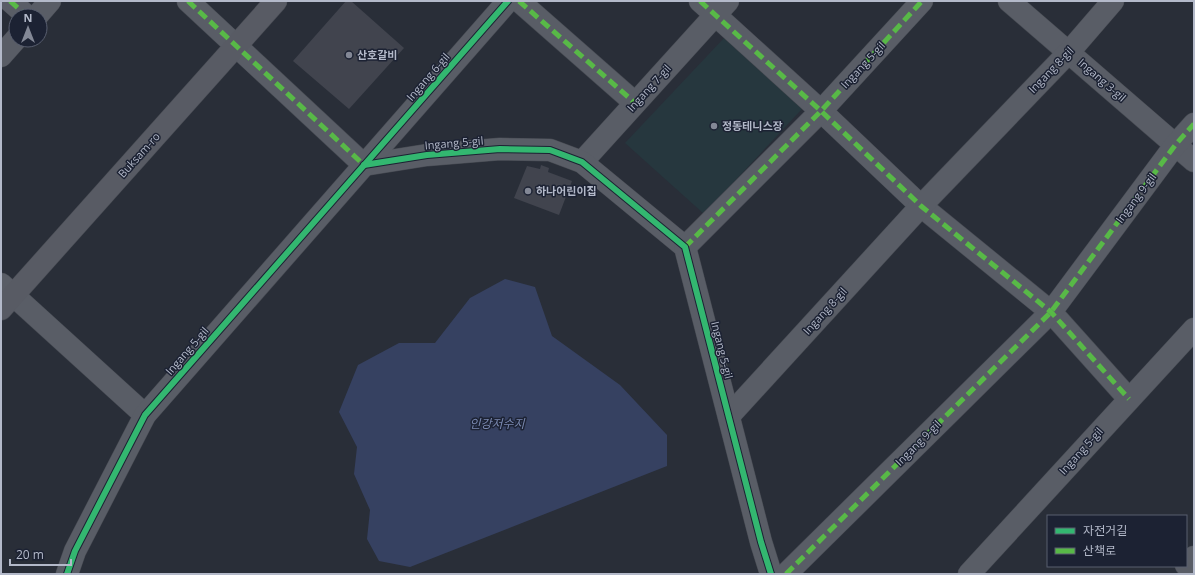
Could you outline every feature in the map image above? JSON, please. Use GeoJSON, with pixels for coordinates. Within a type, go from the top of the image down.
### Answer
{"type":"FeatureCollection","features":[{"type":"Feature","properties":{"kind":"street"},"geometry":{"type":"LineString","coordinates":[[10,1],[18,8]]}},
{"type":"Feature","properties":{"kind":"street"},"geometry":{"type":"LineString","coordinates":[[188,1],[364,165]]}},
{"type":"Feature","properties":{"kind":"street","name":"Buksam-ro"},"geometry":{"type":"LineString","coordinates":[[5,296],[276,1]]}},
{"type":"Feature","properties":{"kind":"street","name":"Ingang 6-gil"},"geometry":{"type":"LineString","coordinates":[[364,165],[508,1]]}},
{"type":"Feature","properties":{"kind":"street"},"geometry":{"type":"LineString","coordinates":[[519,1],[635,103]]}},
{"type":"Feature","properties":{"kind":"street","name":"Ingang 5-gil"},"geometry":{"type":"LineString","coordinates":[[685,247],[821,110],[922,1]]}},
{"type":"Feature","properties":{"kind":"street","name":"Ingang 3-gil"},"geometry":{"type":"LineString","coordinates":[[1009,1],[1194,161]]}},
{"type":"Feature","properties":{"kind":"street","name":"Ingang 8-gil"},"geometry":{"type":"LineString","coordinates":[[729,416],[921,206],[1069,52],[1113,1]]}},
{"type":"Feature","properties":{"kind":"street","name":"Ingang 7-gil"},"geometry":{"type":"LineString","coordinates":[[582,162],[635,103],[714,6],[821,110]]}},
{"type":"Feature","properties":{"kind":"street"},"geometry":{"type":"LineString","coordinates":[[1,56],[8,48]]}},
{"type":"Feature","properties":{"kind":"street"},"geometry":{"type":"LineString","coordinates":[[821,110],[921,206],[1051,312],[1129,399]]}},
{"type":"Feature","properties":{"kind":"street","name":"Ingang 9-gil"},"geometry":{"type":"LineString","coordinates":[[786,574],[1051,312],[1176,144],[1194,124]]}},
{"type":"Feature","properties":{"kind":"street","name":"Ingang 5-gil"},"geometry":{"type":"LineString","coordinates":[[67,574],[75,551],[144,415],[364,165],[427,155],[500,149],[550,150],[582,162],[685,247],[771,574]]}},
{"type":"Feature","properties":{"kind":"street"},"geometry":{"type":"LineString","coordinates":[[5,296],[144,415]]}},
{"type":"Feature","properties":{"kind":"street","name":"Ingang 5-gil"},"geometry":{"type":"LineString","coordinates":[[969,574],[1194,329]]}},
{"type":"Feature","properties":{"kind":"street"},"geometry":{"type":"LineString","coordinates":[[1187,565],[1194,557]]}},
{"type":"Feature","properties":{"kind":"shaded area","name":"정동테니스장"},"geometry":{"type":"Polygon","coordinates":[[[724,38],[802,109],[704,214],[625,143],[724,38]]]}},
{"type":"Feature","properties":{"kind":"water","name":"인강저수지"},"geometry":{"type":"Polygon","coordinates":[[[505,279],[535,287],[552,336],[620,385],[667,435],[667,466],[410,567],[379,561],[367,539],[370,510],[354,474],[357,447],[339,412],[358,365],[399,343],[435,343],[470,298],[505,279]]]}},
{"type":"Feature","properties":{"kind":"building","name":"산호갈비"},"geometry":{"type":"Polygon","coordinates":[[[346,1],[351,1],[404,48],[349,109],[293,61],[346,1]]]}},
{"type":"Feature","properties":{"kind":"building","name":"하나어린이집"},"geometry":{"type":"Polygon","coordinates":[[[541,165],[549,168],[548,172],[572,181],[559,215],[514,198],[527,166],[540,169],[541,165]]]}},
{"type":"Feature","properties":{"kind":"marked path"},"geometry":{"type":"LineString","coordinates":[[10,1],[18,8]]}},
{"type":"Feature","properties":{"kind":"marked path"},"geometry":{"type":"LineString","coordinates":[[188,1],[364,165]]}},
{"type":"Feature","properties":{"kind":"marked path"},"geometry":{"type":"LineString","coordinates":[[519,1],[635,103]]}},
{"type":"Feature","properties":{"kind":"marked path"},"geometry":{"type":"LineString","coordinates":[[700,1],[821,111],[921,206],[1051,312],[1129,399]]}},
{"type":"Feature","properties":{"kind":"marked path"},"geometry":{"type":"LineString","coordinates":[[685,247],[821,111],[922,1]]}},
{"type":"Feature","properties":{"kind":"marked path"},"geometry":{"type":"LineString","coordinates":[[786,574],[1051,312],[1176,144],[1194,124]]}},
{"type":"Feature","properties":{"kind":"cycle path"},"geometry":{"type":"LineString","coordinates":[[67,574],[75,551],[145,415],[508,1]]}},
{"type":"Feature","properties":{"kind":"cycle path"},"geometry":{"type":"LineString","coordinates":[[364,165],[427,155],[500,149],[550,150],[582,162],[685,247],[761,542],[771,574]]}},
{"type":"Feature","properties":{"kind":"place","name":"산호갈비"},"geometry":{"type":"Point","coordinates":[349,55]}},
{"type":"Feature","properties":{"kind":"place","name":"정동테니스장"},"geometry":{"type":"Point","coordinates":[714,126]}},
{"type":"Feature","properties":{"kind":"place","name":"하나어린이집"},"geometry":{"type":"Point","coordinates":[528,191]}}]}
